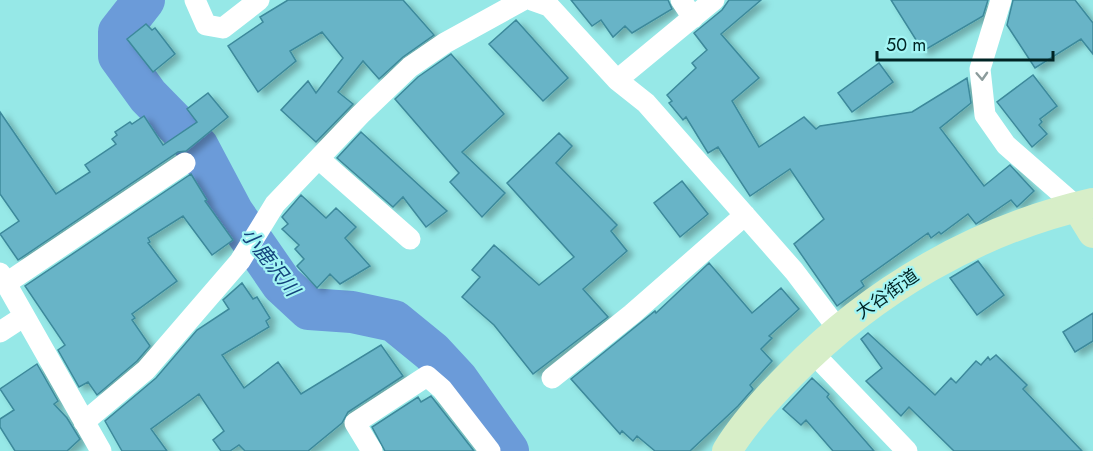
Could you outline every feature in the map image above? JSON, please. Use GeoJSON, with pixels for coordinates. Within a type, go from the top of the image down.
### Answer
{"type":"FeatureCollection","features":[{"type":"Feature","properties":{"kind":"street"},"geometry":{"type":"LineString","coordinates":[[195,0],[206,26],[223,28],[259,0]]}},
{"type":"Feature","properties":{"kind":"street"},"geometry":{"type":"LineString","coordinates":[[84,422],[146,370],[240,261],[275,204],[360,115],[410,67],[445,43],[522,0]]}},
{"type":"Feature","properties":{"kind":"street"},"geometry":{"type":"LineString","coordinates":[[532,0],[549,6],[617,80],[646,103],[794,271],[838,329]]}},
{"type":"Feature","properties":{"kind":"street"},"geometry":{"type":"LineString","coordinates":[[681,0],[693,18]]}},
{"type":"Feature","properties":{"kind":"street"},"geometry":{"type":"LineString","coordinates":[[617,80],[714,0]]}},
{"type":"Feature","properties":{"kind":"street"},"geometry":{"type":"LineString","coordinates":[[1001,0],[980,69],[985,115],[1006,145],[1085,205],[1093,233]]}},
{"type":"Feature","properties":{"kind":"street"},"geometry":{"type":"LineString","coordinates":[[319,159],[410,239]]}},
{"type":"Feature","properties":{"kind":"street"},"geometry":{"type":"LineString","coordinates":[[102,451],[2,279],[185,163]]}},
{"type":"Feature","properties":{"kind":"street","name":"大谷街道"},"geometry":{"type":"LineString","coordinates":[[727,451],[768,397],[812,352],[838,329],[925,268],[1000,233],[1049,214],[1085,205]]}},
{"type":"Feature","properties":{"kind":"street"},"geometry":{"type":"LineString","coordinates":[[552,378],[632,314],[745,215]]}},
{"type":"Feature","properties":{"kind":"street"},"geometry":{"type":"LineString","coordinates":[[0,332],[23,317]]}},
{"type":"Feature","properties":{"kind":"street"},"geometry":{"type":"LineString","coordinates":[[812,352],[907,451]]}},
{"type":"Feature","properties":{"kind":"street"},"geometry":{"type":"LineString","coordinates":[[372,451],[355,423],[427,376],[442,389],[490,451]]}},
{"type":"Feature","properties":{"kind":"building"},"geometry":{"type":"Polygon","coordinates":[[[288,0],[403,0],[434,35],[403,57],[379,79],[363,61],[338,92],[353,104],[316,142],[281,110],[308,81],[316,93],[343,58],[322,32],[290,51],[296,61],[258,92],[228,46],[263,22],[260,17],[288,0]]]}},
{"type":"Feature","properties":{"kind":"building"},"geometry":{"type":"Polygon","coordinates":[[[571,0],[668,0],[672,9],[632,33],[625,26],[613,37],[601,20],[592,26],[571,0]]]}},
{"type":"Feature","properties":{"kind":"building"},"geometry":{"type":"Polygon","coordinates":[[[729,0],[761,0],[721,34],[759,78],[732,101],[759,147],[804,117],[816,129],[820,126],[912,112],[967,78],[971,103],[940,128],[984,186],[1010,165],[1034,191],[1017,207],[1011,200],[976,224],[968,214],[941,234],[939,232],[931,238],[928,233],[861,281],[864,286],[837,306],[794,244],[824,219],[790,169],[750,196],[718,147],[708,153],[686,117],[683,120],[669,103],[672,101],[667,95],[696,68],[692,63],[707,50],[694,33],[722,10],[729,0]]]}},
{"type":"Feature","properties":{"kind":"building"},"geometry":{"type":"Polygon","coordinates":[[[891,0],[988,0],[983,16],[923,51],[891,0]]]}},
{"type":"Feature","properties":{"kind":"building"},"geometry":{"type":"Polygon","coordinates":[[[1013,0],[1075,0],[1093,23],[1093,54],[1081,39],[1035,68],[1007,25],[1013,0]]]}},
{"type":"Feature","properties":{"kind":"building"},"geometry":{"type":"Polygon","coordinates":[[[516,20],[568,78],[543,101],[489,44],[516,20]]]}},
{"type":"Feature","properties":{"kind":"building"},"geometry":{"type":"Polygon","coordinates":[[[146,24],[152,30],[155,28],[175,54],[153,72],[127,39],[146,24]]]}},
{"type":"Feature","properties":{"kind":"building"},"geometry":{"type":"Polygon","coordinates":[[[451,54],[504,114],[462,152],[505,193],[482,217],[450,182],[459,173],[395,99],[418,77],[451,54]]]}},
{"type":"Feature","properties":{"kind":"building"},"geometry":{"type":"Polygon","coordinates":[[[879,63],[893,82],[852,112],[838,93],[879,63]]]}},
{"type":"Feature","properties":{"kind":"building"},"geometry":{"type":"Polygon","coordinates":[[[1033,75],[1057,106],[1040,119],[1042,122],[1039,125],[1047,134],[1032,147],[997,102],[1033,75]]]}},
{"type":"Feature","properties":{"kind":"building"},"geometry":{"type":"Polygon","coordinates":[[[208,93],[228,117],[186,151],[178,152],[18,260],[0,234],[19,221],[0,194],[0,112],[56,194],[90,172],[85,165],[116,144],[112,139],[117,135],[115,132],[130,122],[132,124],[144,116],[163,145],[197,122],[187,109],[208,93]]]}},
{"type":"Feature","properties":{"kind":"building"},"geometry":{"type":"Polygon","coordinates":[[[361,132],[447,211],[426,227],[403,197],[393,207],[337,158],[361,132]]]}},
{"type":"Feature","properties":{"kind":"building"},"geometry":{"type":"Polygon","coordinates":[[[559,133],[572,146],[556,163],[617,225],[611,231],[627,251],[583,289],[608,317],[533,374],[494,325],[462,297],[480,277],[472,270],[494,245],[539,285],[574,257],[507,183],[559,133]]]}},
{"type":"Feature","properties":{"kind":"building"},"geometry":{"type":"Polygon","coordinates":[[[191,174],[207,200],[205,201],[233,240],[212,255],[183,216],[148,238],[150,242],[148,243],[177,281],[132,314],[135,318],[132,320],[150,346],[137,361],[97,395],[88,382],[79,387],[58,350],[65,345],[25,286],[191,174]]]}},
{"type":"Feature","properties":{"kind":"building"},"geometry":{"type":"Polygon","coordinates":[[[682,181],[708,214],[680,237],[654,203],[682,181]]]}},
{"type":"Feature","properties":{"kind":"building"},"geometry":{"type":"Polygon","coordinates":[[[301,195],[326,218],[336,208],[356,227],[345,238],[370,266],[340,284],[330,274],[317,288],[297,266],[304,259],[295,249],[299,245],[282,229],[288,224],[282,217],[301,195]]]}},
{"type":"Feature","properties":{"kind":"building"},"geometry":{"type":"Polygon","coordinates":[[[978,261],[1004,295],[977,315],[950,278],[978,261]]]}},
{"type":"Feature","properties":{"kind":"building"},"geometry":{"type":"Polygon","coordinates":[[[709,263],[752,313],[781,288],[799,309],[769,336],[772,338],[761,349],[772,361],[750,385],[753,389],[738,406],[690,451],[655,451],[637,436],[633,441],[622,431],[620,434],[571,379],[655,311],[656,313],[709,263]]]}},
{"type":"Feature","properties":{"kind":"building"},"geometry":{"type":"Polygon","coordinates":[[[242,283],[253,299],[257,297],[270,318],[266,321],[269,327],[222,355],[244,388],[278,362],[301,394],[381,345],[403,376],[348,412],[342,423],[308,451],[245,451],[239,445],[230,451],[221,451],[213,440],[224,431],[199,394],[151,429],[167,451],[122,451],[105,421],[156,378],[197,330],[229,309],[223,300],[242,283]]]}},
{"type":"Feature","properties":{"kind":"building"},"geometry":{"type":"Polygon","coordinates":[[[1093,313],[1093,341],[1075,352],[1063,332],[1093,313]]]}},
{"type":"Feature","properties":{"kind":"building"},"geometry":{"type":"Polygon","coordinates":[[[868,333],[935,395],[951,378],[956,383],[976,361],[981,365],[988,357],[990,360],[996,355],[1027,385],[1023,389],[1082,451],[954,451],[909,407],[901,416],[866,381],[882,368],[861,339],[868,333]]]}},
{"type":"Feature","properties":{"kind":"building"},"geometry":{"type":"Polygon","coordinates":[[[37,364],[58,401],[54,404],[67,418],[80,439],[67,451],[15,451],[0,427],[0,419],[14,410],[0,389],[37,364]]]}},
{"type":"Feature","properties":{"kind":"building"},"geometry":{"type":"Polygon","coordinates":[[[812,378],[829,394],[827,397],[874,451],[833,451],[806,420],[801,425],[783,409],[812,378]]]}},
{"type":"Feature","properties":{"kind":"building"},"geometry":{"type":"Polygon","coordinates":[[[431,396],[474,451],[385,451],[372,427],[418,397],[421,402],[431,396]]]}},
{"type":"Feature","properties":{"kind":"waterway","name":"小鹿沢川"},"geometry":{"type":"LineString","coordinates":[[144,0],[119,32],[119,56],[148,96],[198,147],[233,213],[282,284],[309,309],[352,312],[394,321],[432,352],[457,379],[508,451]]}}]}
